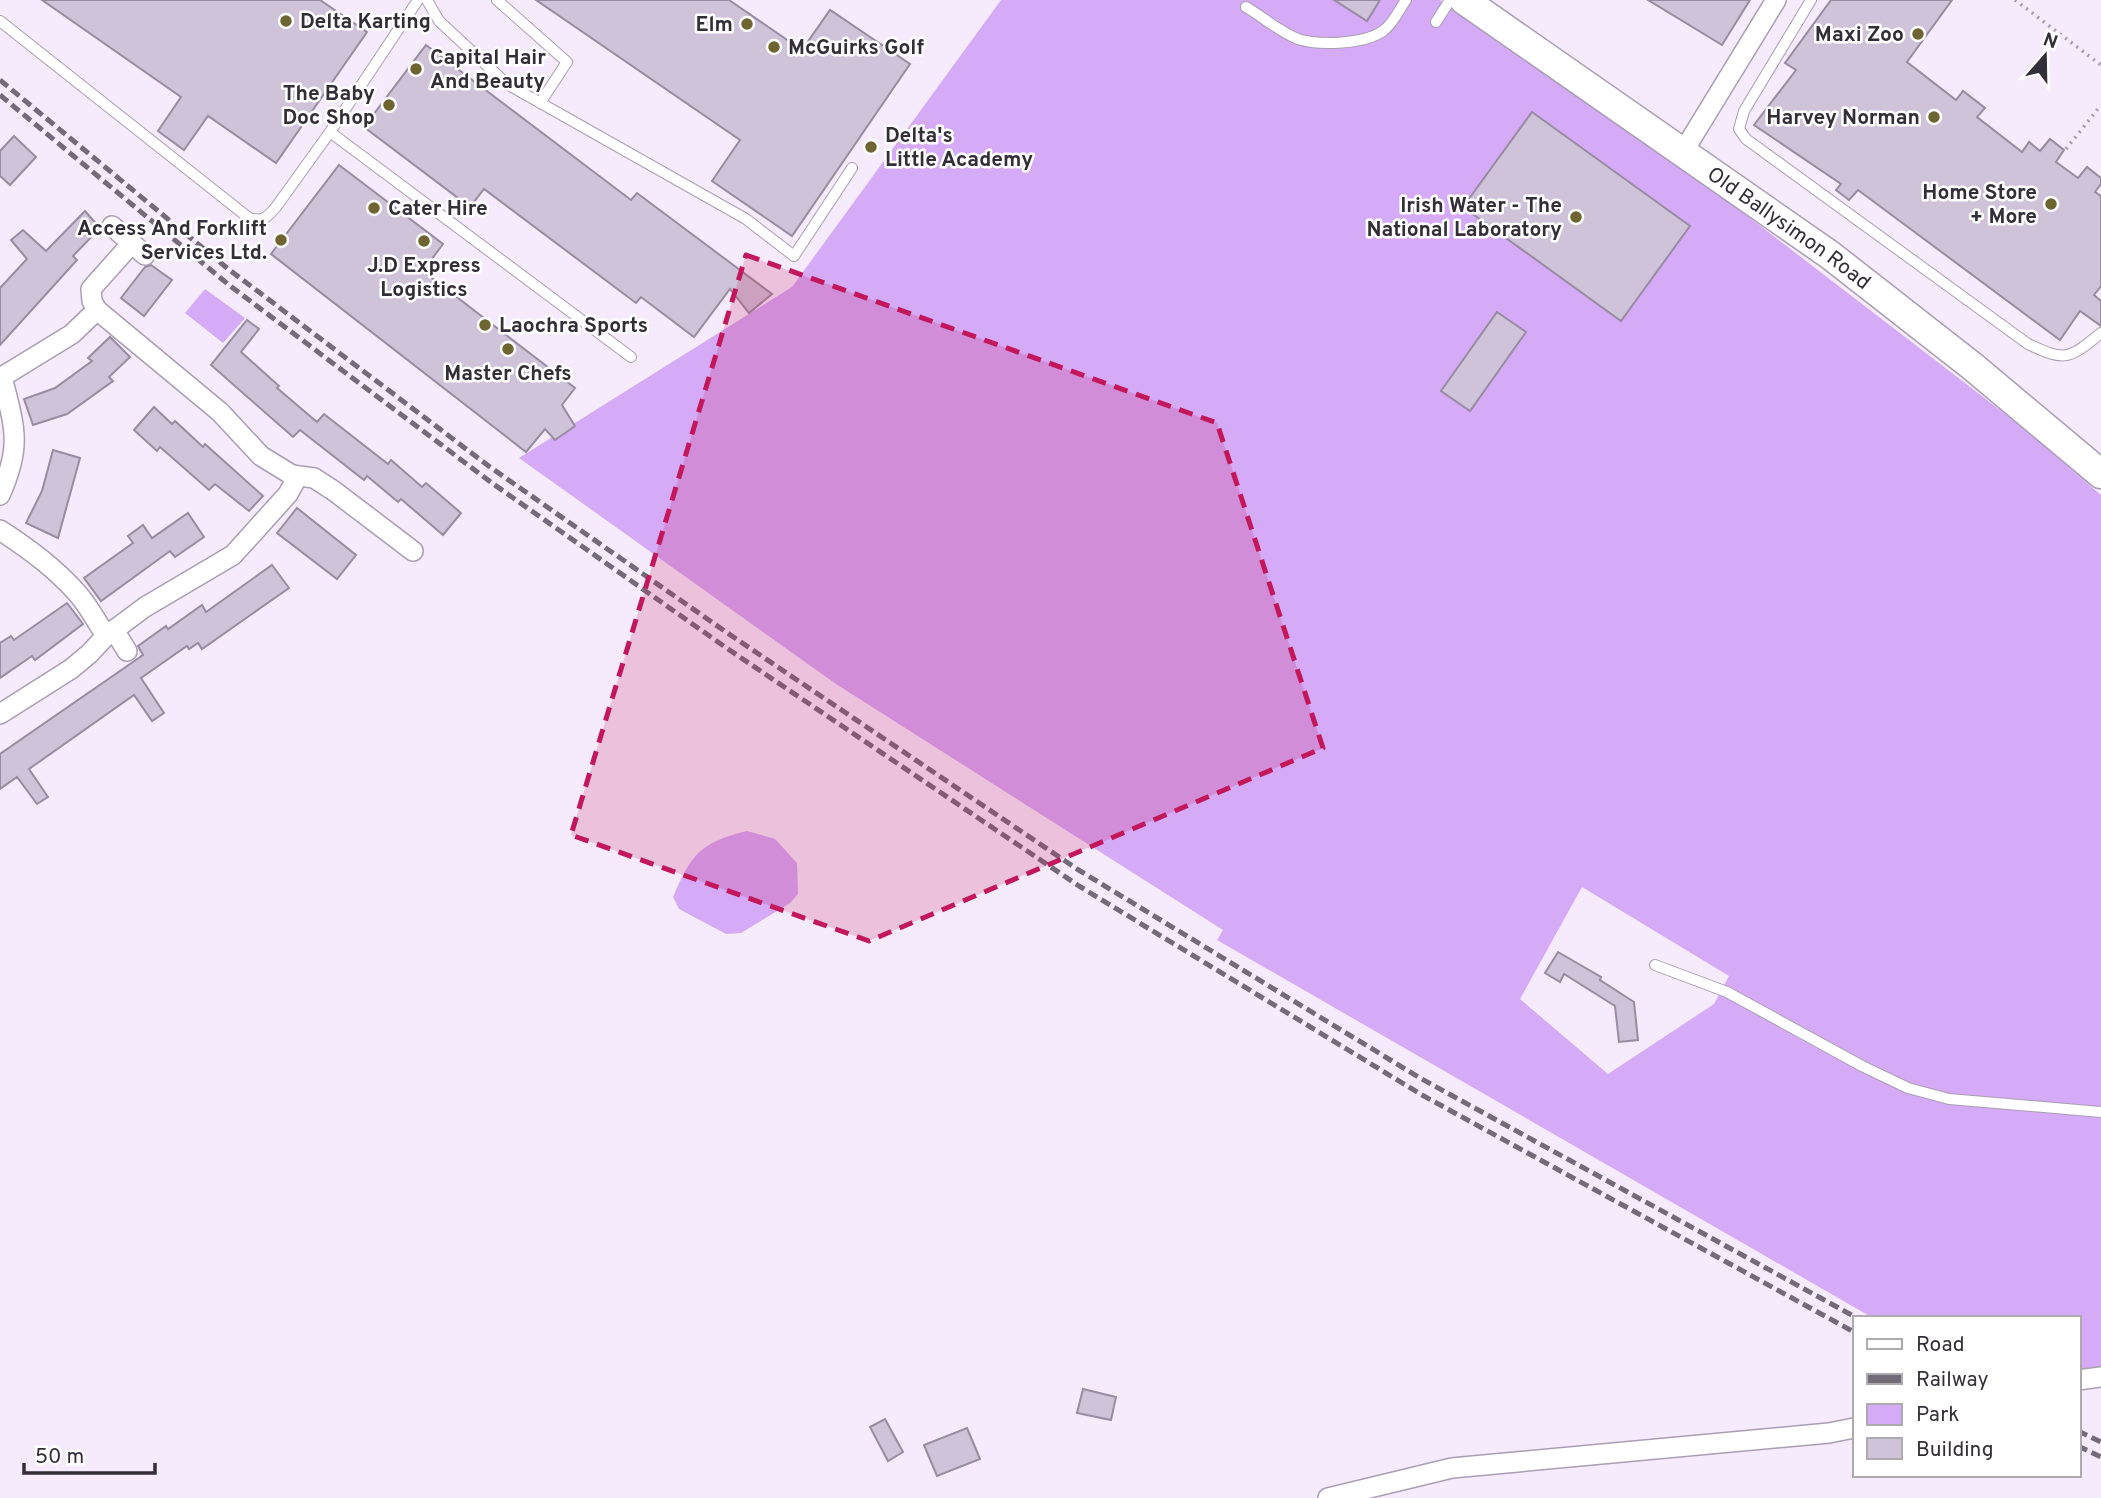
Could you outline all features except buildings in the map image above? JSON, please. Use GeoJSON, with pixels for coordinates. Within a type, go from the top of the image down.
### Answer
{"type":"FeatureCollection","features":[{"type":"Feature","properties":{"kind":"street","name":"Old Ballysimon Road"},"geometry":{"type":"LineString","coordinates":[[1464,0],[1830,255],[1972,366],[2101,474]]}},
{"type":"Feature","properties":{"kind":"street"},"geometry":{"type":"LineString","coordinates":[[1684,152],[1776,0]]}},
{"type":"Feature","properties":{"kind":"street"},"geometry":{"type":"LineString","coordinates":[[112,226],[138,249],[91,289],[92,301],[97,310],[219,412],[261,456],[292,475],[314,478],[413,551]]}},
{"type":"Feature","properties":{"kind":"street"},"geometry":{"type":"LineString","coordinates":[[3,482],[14,461],[15,440],[1,375],[72,334],[97,310]]}},
{"type":"Feature","properties":{"kind":"street"},"geometry":{"type":"LineString","coordinates":[[0,714],[71,669],[110,633],[145,607],[233,555],[288,494],[294,484],[292,475]]}},
{"type":"Feature","properties":{"kind":"street"},"geometry":{"type":"LineString","coordinates":[[0,530],[44,561],[63,579],[127,651]]}},
{"type":"Feature","properties":{"kind":"street"},"geometry":{"type":"LineString","coordinates":[[2080,1380],[2101,1377]]}},
{"type":"Feature","properties":{"kind":"street"},"geometry":{"type":"LineString","coordinates":[[1328,1498],[1452,1468],[1816,1434],[1853,1428]]}},
{"type":"Feature","properties":{"kind":"lane"},"geometry":{"type":"LineString","coordinates":[[0,21],[249,218],[258,221],[267,218],[330,132],[418,0]]}},
{"type":"Feature","properties":{"kind":"lane"},"geometry":{"type":"LineString","coordinates":[[427,0],[439,21],[507,84],[746,219],[794,256],[852,168]]}},
{"type":"Feature","properties":{"kind":"lane"},"geometry":{"type":"LineString","coordinates":[[497,0],[567,62],[540,103]]}},
{"type":"Feature","properties":{"kind":"lane"},"geometry":{"type":"LineString","coordinates":[[1246,7],[1295,38],[1324,44],[1381,33],[1390,25],[1406,0]]}},
{"type":"Feature","properties":{"kind":"lane"},"geometry":{"type":"LineString","coordinates":[[1436,22],[1450,0]]}},
{"type":"Feature","properties":{"kind":"lane"},"geometry":{"type":"LineString","coordinates":[[1811,0],[1744,111],[1739,129],[1746,139],[2028,344],[2062,357],[2083,347],[2101,333]]}},
{"type":"Feature","properties":{"kind":"lane"},"geometry":{"type":"LineString","coordinates":[[330,132],[631,357]]}},
{"type":"Feature","properties":{"kind":"lane"},"geometry":{"type":"LineString","coordinates":[[1655,965],[1727,992],[1862,1066],[1908,1088],[1948,1099],[2101,1112]]}},
{"type":"Feature","properties":{"kind":"path"},"geometry":{"type":"LineString","coordinates":[[2015,0],[2101,65]]}},
{"type":"Feature","properties":{"kind":"path"},"geometry":{"type":"LineString","coordinates":[[2066,149],[2101,105]]}},
{"type":"Feature","properties":{"kind":"highlighted area"},"geometry":{"type":"Polygon","coordinates":[[[746,255],[1217,423],[1323,748],[869,941],[571,835],[746,255]]]}},
{"type":"Feature","properties":{"kind":"green space"},"geometry":{"type":"Polygon","coordinates":[[[1001,0],[1440,0],[1681,165],[2021,426],[2101,495],[2101,1386],[2080,1388],[2080,1316],[1870,1316],[1217,940],[1223,930],[836,684],[519,458],[792,287],[1001,0]],[[1582,887],[1520,999],[1608,1074],[1714,1004],[1729,976],[1582,887]]]}},
{"type":"Feature","properties":{"kind":"green space"},"geometry":{"type":"Polygon","coordinates":[[[205,289],[245,318],[223,343],[185,313],[205,289]]]}},
{"type":"Feature","properties":{"kind":"green space"},"geometry":{"type":"Polygon","coordinates":[[[747,831],[775,839],[797,863],[798,894],[790,903],[741,933],[726,934],[679,909],[673,897],[686,870],[699,852],[719,840],[747,831]]]}},
{"type":"Feature","properties":{"kind":"railway"},"geometry":{"type":"LineString","coordinates":[[0,80],[227,268],[490,467],[726,632],[1077,869],[1420,1078],[1853,1316]]}},
{"type":"Feature","properties":{"kind":"railway"},"geometry":{"type":"LineString","coordinates":[[0,95],[229,285],[492,483],[728,649],[1079,886],[1422,1095],[1853,1331]]}},
{"type":"Feature","properties":{"kind":"railway"},"geometry":{"type":"LineString","coordinates":[[2080,1432],[2101,1442]]}},
{"type":"Feature","properties":{"kind":"railway"},"geometry":{"type":"LineString","coordinates":[[2080,1447],[2101,1457]]}},
{"type":"Feature","properties":{"kind":"place","name":"Delta Karting"},"geometry":{"type":"Point","coordinates":[286,21]}},
{"type":"Feature","properties":{"kind":"place","name":"Elm"},"geometry":{"type":"Point","coordinates":[747,24]}},
{"type":"Feature","properties":{"kind":"place","name":"Maxi Zoo"},"geometry":{"type":"Point","coordinates":[1918,34]}},
{"type":"Feature","properties":{"kind":"place","name":"McGuirks Golf"},"geometry":{"type":"Point","coordinates":[774,47]}},
{"type":"Feature","properties":{"kind":"place","name":"Capital Hair And Beauty"},"geometry":{"type":"Point","coordinates":[416,69]}},
{"type":"Feature","properties":{"kind":"place","name":"The Baby Doc Shop"},"geometry":{"type":"Point","coordinates":[389,105]}},
{"type":"Feature","properties":{"kind":"place","name":"Harvey Norman"},"geometry":{"type":"Point","coordinates":[1934,117]}},
{"type":"Feature","properties":{"kind":"place","name":"Delta's Little Academy"},"geometry":{"type":"Point","coordinates":[871,147]}},
{"type":"Feature","properties":{"kind":"place","name":"Home Store + More"},"geometry":{"type":"Point","coordinates":[2051,204]}},
{"type":"Feature","properties":{"kind":"place","name":"Cater Hire"},"geometry":{"type":"Point","coordinates":[374,208]}},
{"type":"Feature","properties":{"kind":"place","name":"Irish Water - The National Laboratory"},"geometry":{"type":"Point","coordinates":[1576,217]}},
{"type":"Feature","properties":{"kind":"place","name":"Access And Forklift Services Ltd."},"geometry":{"type":"Point","coordinates":[281,240]}},
{"type":"Feature","properties":{"kind":"place","name":"J.D Express Logistics"},"geometry":{"type":"Point","coordinates":[424,241]}},
{"type":"Feature","properties":{"kind":"place","name":"Laochra Sports"},"geometry":{"type":"Point","coordinates":[485,325]}},
{"type":"Feature","properties":{"kind":"place","name":"Master Chefs"},"geometry":{"type":"Point","coordinates":[508,349]}}]}
